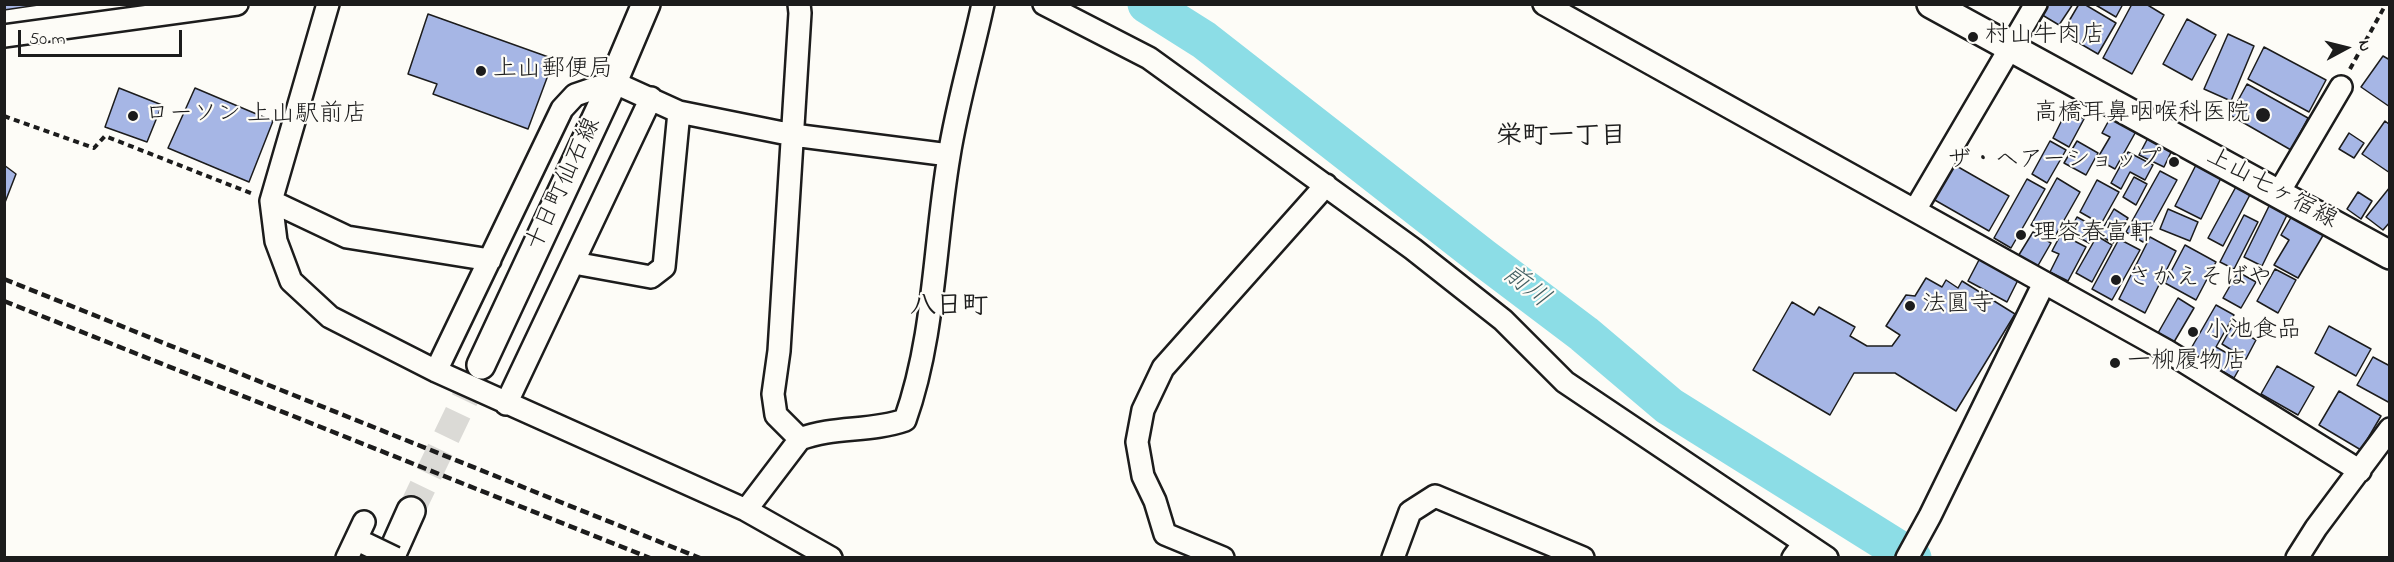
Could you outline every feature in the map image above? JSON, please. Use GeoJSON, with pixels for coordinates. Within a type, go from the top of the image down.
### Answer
{"type":"FeatureCollection","features":[{"type":"Feature","properties":{"kind":"main road","name":"十日町仙石線"},"geometry":{"type":"LineString","coordinates":[[481,365],[613,82],[646,4]]}},
{"type":"Feature","properties":{"kind":"main road","name":"上山七ヶ宿線"},"geometry":{"type":"LineString","coordinates":[[1931,4],[2390,255]]}},
{"type":"Feature","properties":{"kind":"main road"},"geometry":{"type":"LineString","coordinates":[[390,558],[411,511]]}},
{"type":"Feature","properties":{"kind":"street"},"geometry":{"type":"LineString","coordinates":[[4,36],[237,4]]}},
{"type":"Feature","properties":{"kind":"street"},"geometry":{"type":"LineString","coordinates":[[328,4],[271,201],[276,241],[291,281],[330,317],[507,404],[746,510],[831,558]]}},
{"type":"Feature","properties":{"kind":"street"},"geometry":{"type":"LineString","coordinates":[[799,4],[780,340],[773,394],[776,415],[800,439]]}},
{"type":"Feature","properties":{"kind":"street"},"geometry":{"type":"LineString","coordinates":[[746,510],[800,439],[813,434],[889,426],[905,420],[912,400],[928,324],[949,155],[983,4]]}},
{"type":"Feature","properties":{"kind":"street"},"geometry":{"type":"LineString","coordinates":[[1044,4],[1079,12],[1149,58],[1413,249],[1503,320],[1564,382],[1799,550],[1827,558]]}},
{"type":"Feature","properties":{"kind":"street"},"geometry":{"type":"LineString","coordinates":[[1544,4],[2168,351],[2360,471]]}},
{"type":"Feature","properties":{"kind":"street"},"geometry":{"type":"LineString","coordinates":[[1915,210],[2036,4]]}},
{"type":"Feature","properties":{"kind":"street"},"geometry":{"type":"LineString","coordinates":[[436,371],[562,109],[575,95],[613,82],[679,112],[793,135],[949,155]]}},
{"type":"Feature","properties":{"kind":"street"},"geometry":{"type":"LineString","coordinates":[[2278,194],[2340,87]]}},
{"type":"Feature","properties":{"kind":"street"},"geometry":{"type":"LineString","coordinates":[[507,404],[651,98]]}},
{"type":"Feature","properties":{"kind":"street"},"geometry":{"type":"LineString","coordinates":[[574,262],[651,277],[664,267],[679,112]]}},
{"type":"Feature","properties":{"kind":"street"},"geometry":{"type":"LineString","coordinates":[[1223,558],[1165,534],[1155,501],[1143,476],[1137,442],[1143,410],[1162,368],[1326,185]]}},
{"type":"Feature","properties":{"kind":"street"},"geometry":{"type":"LineString","coordinates":[[271,201],[347,237],[490,260]]}},
{"type":"Feature","properties":{"kind":"street"},"geometry":{"type":"LineString","coordinates":[[1907,558],[1930,516],[2043,283]]}},
{"type":"Feature","properties":{"kind":"street"},"geometry":{"type":"LineString","coordinates":[[2297,558],[2316,528],[2390,429]]}},
{"type":"Feature","properties":{"kind":"street"},"geometry":{"type":"LineString","coordinates":[[1393,558],[1410,512],[1435,496],[1583,558]]}},
{"type":"Feature","properties":{"kind":"street"},"geometry":{"type":"LineString","coordinates":[[358,541],[395,558]]}},
{"type":"Feature","properties":{"kind":"path"},"geometry":{"type":"LineString","coordinates":[[2340,87],[2386,4]]}},
{"type":"Feature","properties":{"kind":"path"},"geometry":{"type":"LineString","coordinates":[[4,116],[94,148],[105,136],[271,201]]}},
{"type":"Feature","properties":{"kind":"building"},"geometry":{"type":"Polygon","coordinates":[[[4,4],[45,4],[4,10],[4,4]]]}},
{"type":"Feature","properties":{"kind":"building"},"geometry":{"type":"Polygon","coordinates":[[[2045,4],[2073,4],[2059,25],[2039,13],[2045,4]]]}},
{"type":"Feature","properties":{"kind":"building"},"geometry":{"type":"Polygon","coordinates":[[[2079,4],[2084,4],[2116,23],[2098,54],[2062,33],[2079,4]]]}},
{"type":"Feature","properties":{"kind":"building"},"geometry":{"type":"Polygon","coordinates":[[[2094,4],[2123,4],[2116,17],[2094,4]]]}},
{"type":"Feature","properties":{"kind":"building"},"geometry":{"type":"Polygon","coordinates":[[[2132,4],[2146,4],[2164,15],[2132,74],[2103,58],[2132,4]]]}},
{"type":"Feature","properties":{"kind":"building"},"geometry":{"type":"Polygon","coordinates":[[[428,14],[554,59],[528,129],[433,94],[437,84],[408,74],[428,14]]]}},
{"type":"Feature","properties":{"kind":"building"},"geometry":{"type":"Polygon","coordinates":[[[2187,19],[2216,35],[2192,80],[2163,64],[2187,19]]]}},
{"type":"Feature","properties":{"kind":"building"},"geometry":{"type":"Polygon","coordinates":[[[2228,34],[2254,46],[2231,101],[2204,89],[2228,34]]]}},
{"type":"Feature","properties":{"kind":"building"},"geometry":{"type":"Polygon","coordinates":[[[2264,47],[2326,80],[2309,112],[2248,79],[2264,47]]]}},
{"type":"Feature","properties":{"kind":"building"},"geometry":{"type":"Polygon","coordinates":[[[2383,56],[2390,60],[2390,107],[2361,87],[2383,56]]]}},
{"type":"Feature","properties":{"kind":"building"},"geometry":{"type":"Polygon","coordinates":[[[2247,84],[2308,118],[2291,150],[2230,115],[2247,84]]]}},
{"type":"Feature","properties":{"kind":"building","name":"ローソン 上山駅前店"},"geometry":{"type":"Polygon","coordinates":[[[119,88],[162,105],[147,142],[105,127],[119,88]]]}},
{"type":"Feature","properties":{"kind":"building"},"geometry":{"type":"Polygon","coordinates":[[[195,88],[273,121],[249,182],[168,148],[195,88]]]}},
{"type":"Feature","properties":{"kind":"building"},"geometry":{"type":"Polygon","coordinates":[[[2067,110],[2084,119],[2069,147],[2053,138],[2067,110]]]}},
{"type":"Feature","properties":{"kind":"building"},"geometry":{"type":"Polygon","coordinates":[[[2114,111],[2139,126],[2115,169],[2097,159],[2110,137],[2102,133],[2114,111]]]}},
{"type":"Feature","properties":{"kind":"building"},"geometry":{"type":"Polygon","coordinates":[[[2385,121],[2390,125],[2390,173],[2362,154],[2385,121]]]}},
{"type":"Feature","properties":{"kind":"building"},"geometry":{"type":"Polygon","coordinates":[[[2349,133],[2364,143],[2354,158],[2339,149],[2349,133]]]}},
{"type":"Feature","properties":{"kind":"building"},"geometry":{"type":"Polygon","coordinates":[[[2150,134],[2174,146],[2164,167],[2139,155],[2150,134]]]}},
{"type":"Feature","properties":{"kind":"building"},"geometry":{"type":"Polygon","coordinates":[[[2050,141],[2066,150],[2047,183],[2032,174],[2050,141]]]}},
{"type":"Feature","properties":{"kind":"building"},"geometry":{"type":"Polygon","coordinates":[[[2077,141],[2098,153],[2086,175],[2064,163],[2077,141]]]}},
{"type":"Feature","properties":{"kind":"building"},"geometry":{"type":"Polygon","coordinates":[[[2128,152],[2153,165],[2145,180],[2130,172],[2121,189],[2111,183],[2128,152]]]}},
{"type":"Feature","properties":{"kind":"building"},"geometry":{"type":"Polygon","coordinates":[[[2198,161],[2223,174],[2201,219],[2175,206],[2198,161]]]}},
{"type":"Feature","properties":{"kind":"building"},"geometry":{"type":"Polygon","coordinates":[[[1953,164],[2009,196],[1989,231],[1933,199],[1953,164]]]}},
{"type":"Feature","properties":{"kind":"building"},"geometry":{"type":"Polygon","coordinates":[[[4,165],[16,174],[4,205],[4,165]]]}},
{"type":"Feature","properties":{"kind":"building"},"geometry":{"type":"Polygon","coordinates":[[[2160,171],[2177,180],[2143,242],[2126,232],[2160,171]]]}},
{"type":"Feature","properties":{"kind":"building"},"geometry":{"type":"Polygon","coordinates":[[[2134,177],[2147,184],[2136,205],[2123,197],[2134,177]]]}},
{"type":"Feature","properties":{"kind":"building"},"geometry":{"type":"Polygon","coordinates":[[[2057,178],[2080,192],[2054,238],[2031,225],[2057,178]]]}},
{"type":"Feature","properties":{"kind":"building"},"geometry":{"type":"Polygon","coordinates":[[[2027,179],[2045,189],[2011,248],[1994,238],[2027,179]]]}},
{"type":"Feature","properties":{"kind":"building"},"geometry":{"type":"Polygon","coordinates":[[[2097,180],[2119,192],[2101,224],[2080,212],[2097,180]]]}},
{"type":"Feature","properties":{"kind":"building"},"geometry":{"type":"Polygon","coordinates":[[[2238,183],[2252,191],[2223,246],[2208,238],[2238,183]]]}},
{"type":"Feature","properties":{"kind":"building"},"geometry":{"type":"Polygon","coordinates":[[[2390,187],[2390,222],[2383,230],[2366,217],[2390,187]]]}},
{"type":"Feature","properties":{"kind":"building"},"geometry":{"type":"Polygon","coordinates":[[[2358,192],[2372,201],[2361,219],[2347,209],[2358,192]]]}},
{"type":"Feature","properties":{"kind":"building"},"geometry":{"type":"Polygon","coordinates":[[[2271,202],[2289,211],[2262,266],[2244,257],[2271,202]]]}},
{"type":"Feature","properties":{"kind":"building"},"geometry":{"type":"Polygon","coordinates":[[[2114,209],[2128,218],[2113,243],[2099,235],[2114,209]]]}},
{"type":"Feature","properties":{"kind":"building"},"geometry":{"type":"Polygon","coordinates":[[[2168,209],[2198,222],[2190,241],[2160,229],[2168,209]]]}},
{"type":"Feature","properties":{"kind":"building"},"geometry":{"type":"Polygon","coordinates":[[[2293,214],[2325,232],[2298,278],[2274,265],[2289,240],[2281,235],[2293,214]]]}},
{"type":"Feature","properties":{"kind":"building"},"geometry":{"type":"Polygon","coordinates":[[[2244,215],[2258,222],[2234,269],[2220,262],[2244,215]]]}},
{"type":"Feature","properties":{"kind":"building"},"geometry":{"type":"Polygon","coordinates":[[[2077,217],[2097,228],[2089,243],[2069,232],[2077,217]]]}},
{"type":"Feature","properties":{"kind":"building"},"geometry":{"type":"Polygon","coordinates":[[[2033,232],[2051,243],[2036,269],[2017,258],[2033,232]]]}},
{"type":"Feature","properties":{"kind":"building"},"geometry":{"type":"Polygon","coordinates":[[[2061,234],[2086,247],[2068,281],[2050,272],[2059,254],[2052,251],[2061,234]]]}},
{"type":"Feature","properties":{"kind":"building"},"geometry":{"type":"Polygon","coordinates":[[[2097,236],[2112,245],[2092,282],[2076,273],[2097,236]]]}},
{"type":"Feature","properties":{"kind":"building"},"geometry":{"type":"Polygon","coordinates":[[[2150,237],[2176,251],[2145,313],[2119,299],[2150,237]]]}},
{"type":"Feature","properties":{"kind":"building"},"geometry":{"type":"Polygon","coordinates":[[[2119,239],[2140,250],[2112,300],[2092,289],[2119,239]]]}},
{"type":"Feature","properties":{"kind":"building"},"geometry":{"type":"Polygon","coordinates":[[[2185,245],[2216,262],[2196,300],[2165,283],[2185,245]]]}},
{"type":"Feature","properties":{"kind":"building"},"geometry":{"type":"Polygon","coordinates":[[[1980,258],[2019,278],[2007,302],[1968,281],[1980,258]]]}},
{"type":"Feature","properties":{"kind":"building"},"geometry":{"type":"Polygon","coordinates":[[[2275,269],[2296,280],[2278,313],[2257,301],[2275,269]]]}},
{"type":"Feature","properties":{"kind":"building"},"geometry":{"type":"Polygon","coordinates":[[[2238,272],[2256,282],[2241,308],[2223,298],[2238,272]]]}},
{"type":"Feature","properties":{"kind":"building"},"geometry":{"type":"Polygon","coordinates":[[[1926,278],[1942,287],[1946,280],[1958,288],[1962,281],[2015,314],[1956,411],[1895,373],[1854,373],[1830,415],[1753,370],[1792,302],[1814,315],[1819,307],[1855,327],[1850,336],[1867,346],[1892,346],[1900,335],[1886,326],[1906,295],[1915,296],[1926,278]]]}},
{"type":"Feature","properties":{"kind":"building"},"geometry":{"type":"Polygon","coordinates":[[[2178,298],[2194,308],[2174,342],[2158,333],[2178,298]]]}},
{"type":"Feature","properties":{"kind":"building"},"geometry":{"type":"Polygon","coordinates":[[[2216,305],[2234,315],[2216,347],[2243,362],[2234,378],[2189,352],[2216,305]]]}},
{"type":"Feature","properties":{"kind":"building"},"geometry":{"type":"Polygon","coordinates":[[[2232,326],[2256,340],[2246,359],[2222,344],[2232,326]]]}},
{"type":"Feature","properties":{"kind":"building"},"geometry":{"type":"Polygon","coordinates":[[[2329,326],[2371,349],[2356,376],[2315,353],[2329,326]]]}},
{"type":"Feature","properties":{"kind":"building"},"geometry":{"type":"Polygon","coordinates":[[[2373,357],[2390,366],[2390,403],[2357,385],[2373,357]]]}},
{"type":"Feature","properties":{"kind":"building"},"geometry":{"type":"Polygon","coordinates":[[[2277,366],[2314,387],[2298,415],[2261,394],[2277,366]]]}},
{"type":"Feature","properties":{"kind":"building"},"geometry":{"type":"Polygon","coordinates":[[[2339,391],[2381,416],[2361,450],[2319,425],[2339,391]]]}},
{"type":"Feature","properties":{"kind":"waterway","name":"前川"},"geometry":{"type":"LineString","coordinates":[[1147,4],[1204,40],[1584,334],[1669,406],[1912,558]]}},
{"type":"Feature","properties":{"kind":"tunnel"},"geometry":{"type":"LineString","coordinates":[[411,511],[481,365]]}},
{"type":"Feature","properties":{"kind":"railway"},"geometry":{"type":"LineString","coordinates":[[4,279],[700,558]]}},
{"type":"Feature","properties":{"kind":"railway"},"geometry":{"type":"LineString","coordinates":[[4,301],[650,558]]}},
{"type":"Feature","properties":{"kind":"place","name":"村山牛肉店"},"geometry":{"type":"Point","coordinates":[1973,37]}},
{"type":"Feature","properties":{"kind":"place","name":"上山郵便局"},"geometry":{"type":"Point","coordinates":[481,71]}},
{"type":"Feature","properties":{"kind":"place","name":"高橋耳鼻咽喉科医院"},"geometry":{"type":"Point","coordinates":[2263,115]}},
{"type":"Feature","properties":{"kind":"place","name":"ローソン 上山駅前店"},"geometry":{"type":"Point","coordinates":[133,116]}},
{"type":"Feature","properties":{"kind":"place","name":"ザ・ヘアーショップ"},"geometry":{"type":"Point","coordinates":[2174,162]}},
{"type":"Feature","properties":{"kind":"place","name":"理容春富軒"},"geometry":{"type":"Point","coordinates":[2021,235]}},
{"type":"Feature","properties":{"kind":"place","name":"さかえそばや"},"geometry":{"type":"Point","coordinates":[2116,280]}},
{"type":"Feature","properties":{"kind":"place","name":"法圓寺"},"geometry":{"type":"Point","coordinates":[1910,306]}},
{"type":"Feature","properties":{"kind":"place","name":"小池食品"},"geometry":{"type":"Point","coordinates":[2193,332]}},
{"type":"Feature","properties":{"kind":"place","name":"一柳履物店"},"geometry":{"type":"Point","coordinates":[2115,363]}},
{"type":"Feature","properties":{"kind":"district","name":"栄町一丁目"},"geometry":{"type":"Point","coordinates":[1561,139]}},
{"type":"Feature","properties":{"kind":"district","name":"八日町"},"geometry":{"type":"Point","coordinates":[949,309]}}]}
